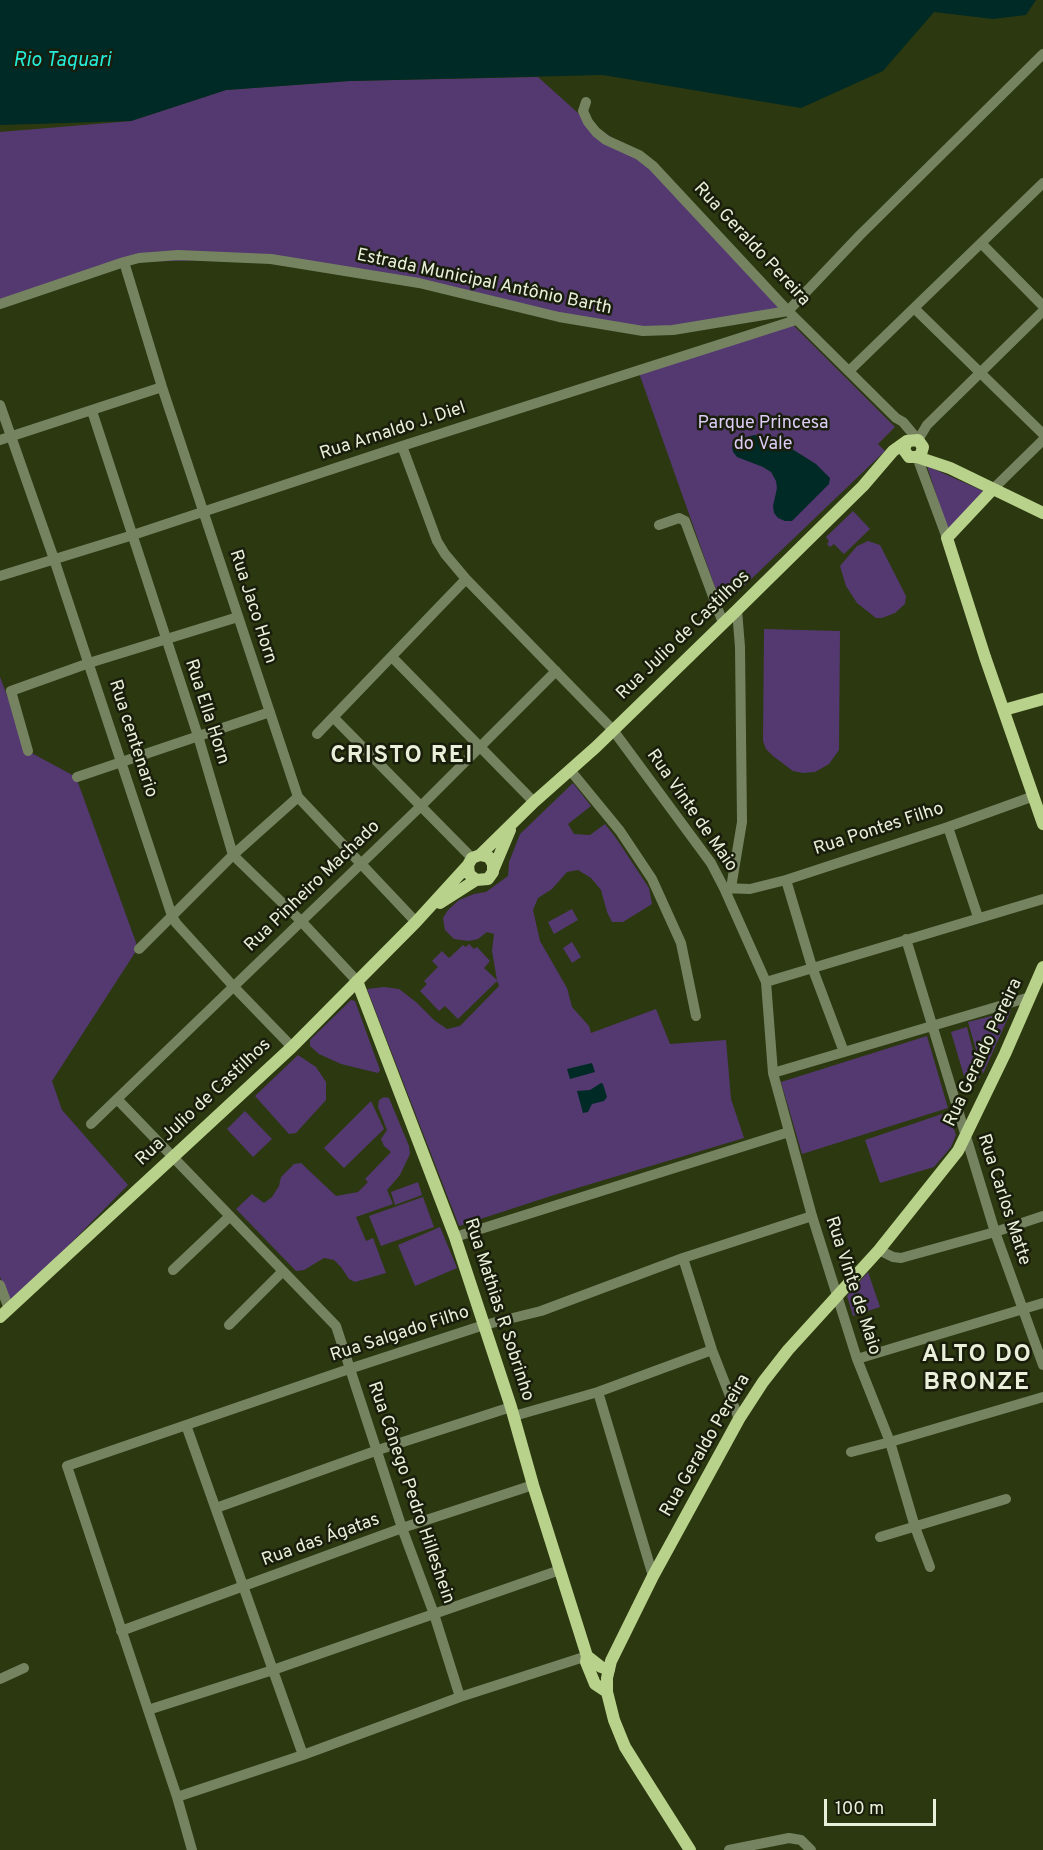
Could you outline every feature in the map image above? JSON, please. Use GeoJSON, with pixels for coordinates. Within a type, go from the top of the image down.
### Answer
{"type":"FeatureCollection","features":[{"type":"Feature","properties":{"kind":"main road"},"geometry":{"type":"LineString","coordinates":[[950,468],[912,440],[903,447],[909,457],[917,456],[950,468],[1043,513]]}},
{"type":"Feature","properties":{"kind":"main road","name":"Rua Julio de Castilhos"},"geometry":{"type":"LineString","coordinates":[[4,1313],[292,1047],[428,910],[474,859],[613,730],[737,610],[863,486],[893,451],[912,440]]}},
{"type":"Feature","properties":{"kind":"main road"},"geometry":{"type":"LineString","coordinates":[[876,470],[917,456]]}},
{"type":"Feature","properties":{"kind":"main road"},"geometry":{"type":"LineString","coordinates":[[993,489],[947,538],[1004,710],[1038,795],[1043,824]]}},
{"type":"Feature","properties":{"kind":"main road"},"geometry":{"type":"LineString","coordinates":[[980,501],[1009,497]]}},
{"type":"Feature","properties":{"kind":"main road"},"geometry":{"type":"LineString","coordinates":[[1004,710],[1043,699]]}},
{"type":"Feature","properties":{"kind":"main road","name":"Rua Julio de Castilhos"},"geometry":{"type":"LineString","coordinates":[[494,868],[513,824]]}},
{"type":"Feature","properties":{"kind":"main road"},"geometry":{"type":"LineString","coordinates":[[474,859],[492,860],[494,868],[488,879],[476,880],[469,874],[474,859]]}},
{"type":"Feature","properties":{"kind":"main road","name":"Rua Julio de Castilhos"},"geometry":{"type":"LineString","coordinates":[[428,910],[476,880]]}},
{"type":"Feature","properties":{"kind":"main road","name":"Rua Geraldo Pereira"},"geometry":{"type":"LineString","coordinates":[[690,1850],[625,1747],[614,1720],[607,1692],[609,1670],[653,1576],[739,1419],[763,1382],[879,1250],[949,1163],[966,1137],[1030,997],[1039,988],[1043,967]]}},
{"type":"Feature","properties":{"kind":"main road","name":"Rua Mathias R Sobrinho"},"geometry":{"type":"LineString","coordinates":[[357,981],[455,1237],[513,1411],[533,1485],[587,1656],[586,1662],[595,1684],[607,1692]]}},
{"type":"Feature","properties":{"kind":"main road"},"geometry":{"type":"LineString","coordinates":[[587,1656],[609,1670]]}},
{"type":"Feature","properties":{"kind":"street"},"geometry":{"type":"LineString","coordinates":[[788,311],[1043,54]]}},
{"type":"Feature","properties":{"kind":"street","name":"Rua Geraldo Pereira"},"geometry":{"type":"LineString","coordinates":[[586,102],[584,111],[588,122],[597,132],[606,140],[639,155],[653,166],[796,320],[896,418],[906,436],[912,440]]}},
{"type":"Feature","properties":{"kind":"street"},"geometry":{"type":"LineString","coordinates":[[849,371],[1043,183]]}},
{"type":"Feature","properties":{"kind":"street"},"geometry":{"type":"LineString","coordinates":[[981,243],[1043,306]]}},
{"type":"Feature","properties":{"kind":"street","name":"Estrada Municipal Antônio Barth"},"geometry":{"type":"LineString","coordinates":[[0,303],[124,262],[139,258],[178,255],[271,259],[419,283],[559,317],[643,332],[673,330],[788,311]]}},
{"type":"Feature","properties":{"kind":"street","name":"Rua Jaco Horn"},"geometry":{"type":"LineString","coordinates":[[124,262],[162,387],[298,797],[416,922]]}},
{"type":"Feature","properties":{"kind":"street"},"geometry":{"type":"LineString","coordinates":[[915,309],[1043,434]]}},
{"type":"Feature","properties":{"kind":"street","name":"Rua Julio de Castilhos"},"geometry":{"type":"LineString","coordinates":[[912,440],[1043,311]]}},
{"type":"Feature","properties":{"kind":"street","name":"Rua Arnaldo J. Diel"},"geometry":{"type":"LineString","coordinates":[[0,576],[134,535],[402,446],[796,320]]}},
{"type":"Feature","properties":{"kind":"street"},"geometry":{"type":"LineString","coordinates":[[6,439],[162,387]]}},
{"type":"Feature","properties":{"kind":"street","name":"Rua centenario"},"geometry":{"type":"LineString","coordinates":[[0,405],[6,439],[54,559],[172,916],[234,987],[292,1047]]}},
{"type":"Feature","properties":{"kind":"street","name":"Rua Ella Horn"},"geometry":{"type":"LineString","coordinates":[[92,411],[198,736],[233,855],[301,921],[357,981]]}},
{"type":"Feature","properties":{"kind":"street"},"geometry":{"type":"LineString","coordinates":[[993,489],[1043,440]]}},
{"type":"Feature","properties":{"kind":"street","name":"Rua Vinte de Maio"},"geometry":{"type":"LineString","coordinates":[[402,446],[437,541],[466,579],[613,730],[728,888],[766,982],[773,1073],[812,1216],[857,1359],[890,1442],[915,1527],[930,1567]]}},
{"type":"Feature","properties":{"kind":"street"},"geometry":{"type":"LineString","coordinates":[[917,456],[947,538]]}},
{"type":"Feature","properties":{"kind":"street"},"geometry":{"type":"LineString","coordinates":[[659,525],[679,518],[685,520],[723,623]]}},
{"type":"Feature","properties":{"kind":"street"},"geometry":{"type":"LineString","coordinates":[[317,735],[466,579]]}},
{"type":"Feature","properties":{"kind":"street"},"geometry":{"type":"LineString","coordinates":[[728,888],[742,822],[740,647],[737,610]]}},
{"type":"Feature","properties":{"kind":"street"},"geometry":{"type":"LineString","coordinates":[[28,751],[11,691],[89,663],[238,617]]}},
{"type":"Feature","properties":{"kind":"street"},"geometry":{"type":"LineString","coordinates":[[392,657],[534,802]]}},
{"type":"Feature","properties":{"kind":"street","name":"Rua Pinheiro Machado"},"geometry":{"type":"LineString","coordinates":[[91,1124],[422,805],[556,671]]}},
{"type":"Feature","properties":{"kind":"street"},"geometry":{"type":"LineString","coordinates":[[77,777],[270,712]]}},
{"type":"Feature","properties":{"kind":"street"},"geometry":{"type":"LineString","coordinates":[[334,718],[474,859]]}},
{"type":"Feature","properties":{"kind":"street"},"geometry":{"type":"LineString","coordinates":[[570,770],[620,831],[652,879],[681,943],[696,1016]]}},
{"type":"Feature","properties":{"kind":"street","name":"Rua Pontes Filho"},"geometry":{"type":"LineString","coordinates":[[728,888],[750,889],[786,880],[1038,795]]}},
{"type":"Feature","properties":{"kind":"street"},"geometry":{"type":"LineString","coordinates":[[139,949],[233,855],[298,797]]}},
{"type":"Feature","properties":{"kind":"street"},"geometry":{"type":"LineString","coordinates":[[948,827],[978,917]]}},
{"type":"Feature","properties":{"kind":"street"},"geometry":{"type":"LineString","coordinates":[[786,880],[812,967],[844,1052]]}},
{"type":"Feature","properties":{"kind":"street"},"geometry":{"type":"LineString","coordinates":[[766,982],[1043,899]]}},
{"type":"Feature","properties":{"kind":"street","name":"Rua Carlos Matte"},"geometry":{"type":"LineString","coordinates":[[906,939],[995,1232],[1043,1365]]}},
{"type":"Feature","properties":{"kind":"street"},"geometry":{"type":"LineString","coordinates":[[773,1073],[1030,997]]}},
{"type":"Feature","properties":{"kind":"street","name":"Rua Cônego Pedro Hilleshein"},"geometry":{"type":"LineString","coordinates":[[117,1100],[336,1326],[460,1697]]}},
{"type":"Feature","properties":{"kind":"street"},"geometry":{"type":"LineString","coordinates":[[455,1237],[789,1132]]}},
{"type":"Feature","properties":{"kind":"street","name":"Rua Salgado Filho"},"geometry":{"type":"LineString","coordinates":[[121,1630],[67,1466],[349,1369],[484,1325],[541,1311],[683,1258],[812,1216]]}},
{"type":"Feature","properties":{"kind":"street"},"geometry":{"type":"LineString","coordinates":[[879,1250],[901,1258],[1043,1216]]}},
{"type":"Feature","properties":{"kind":"street"},"geometry":{"type":"LineString","coordinates":[[173,1270],[229,1217]]}},
{"type":"Feature","properties":{"kind":"street"},"geometry":{"type":"LineString","coordinates":[[683,1258],[712,1350],[739,1419]]}},
{"type":"Feature","properties":{"kind":"street"},"geometry":{"type":"LineString","coordinates":[[228,1325],[283,1271]]}},
{"type":"Feature","properties":{"kind":"street"},"geometry":{"type":"LineString","coordinates":[[0,1285],[4,1313]]}},
{"type":"Feature","properties":{"kind":"street"},"geometry":{"type":"LineString","coordinates":[[857,1359],[1043,1303]]}},
{"type":"Feature","properties":{"kind":"street"},"geometry":{"type":"LineString","coordinates":[[216,1508],[378,1449],[513,1411],[598,1392],[712,1350]]}},
{"type":"Feature","properties":{"kind":"street"},"geometry":{"type":"LineString","coordinates":[[598,1392],[653,1576]]}},
{"type":"Feature","properties":{"kind":"street"},"geometry":{"type":"LineString","coordinates":[[851,1452],[1043,1397]]}},
{"type":"Feature","properties":{"kind":"street"},"geometry":{"type":"LineString","coordinates":[[186,1425],[303,1755]]}},
{"type":"Feature","properties":{"kind":"street","name":"Rua das Ágatas"},"geometry":{"type":"LineString","coordinates":[[121,1630],[402,1528],[533,1485]]}},
{"type":"Feature","properties":{"kind":"street"},"geometry":{"type":"LineString","coordinates":[[880,1538],[1006,1499]]}},
{"type":"Feature","properties":{"kind":"street"},"geometry":{"type":"LineString","coordinates":[[148,1710],[273,1670],[560,1570]]}},
{"type":"Feature","properties":{"kind":"street"},"geometry":{"type":"LineString","coordinates":[[121,1630],[177,1797],[192,1850]]}},
{"type":"Feature","properties":{"kind":"street"},"geometry":{"type":"LineString","coordinates":[[177,1797],[303,1755],[460,1697],[587,1656]]}},
{"type":"Feature","properties":{"kind":"street"},"geometry":{"type":"LineString","coordinates":[[0,1679],[24,1668]]}},
{"type":"Feature","properties":{"kind":"street"},"geometry":{"type":"LineString","coordinates":[[729,1850],[789,1838],[801,1840],[811,1850]]}},
{"type":"Feature","properties":{"kind":"green space"},"geometry":{"type":"Polygon","coordinates":[[[538,77],[588,122],[639,155],[788,311],[643,331],[419,283],[271,259],[124,262],[0,304],[0,132],[131,121],[226,90],[349,81],[538,77]]]}},
{"type":"Feature","properties":{"kind":"green space","name":"Parque Princesa do Vale"},"geometry":{"type":"Polygon","coordinates":[[[792,324],[895,427],[878,444],[885,451],[722,607],[639,373],[792,324]]]}},
{"type":"Feature","properties":{"kind":"green space"},"geometry":{"type":"Polygon","coordinates":[[[927,466],[983,491],[948,531],[927,466]]]}},
{"type":"Feature","properties":{"kind":"green space"},"geometry":{"type":"Polygon","coordinates":[[[853,511],[870,529],[844,554],[834,544],[830,547],[826,537],[853,511]]]}},
{"type":"Feature","properties":{"kind":"green space"},"geometry":{"type":"Polygon","coordinates":[[[868,541],[880,545],[906,596],[905,604],[895,613],[882,618],[876,618],[857,603],[846,586],[840,566],[857,546],[868,541]]]}},
{"type":"Feature","properties":{"kind":"green space"},"geometry":{"type":"Polygon","coordinates":[[[764,629],[840,631],[839,750],[829,764],[815,772],[793,771],[766,749],[763,741],[764,629]]]}},
{"type":"Feature","properties":{"kind":"green space"},"geometry":{"type":"Polygon","coordinates":[[[0,677],[28,751],[76,777],[138,948],[52,1081],[62,1110],[128,1185],[10,1305],[0,1277],[0,677]]]}},
{"type":"Feature","properties":{"kind":"green space"},"geometry":{"type":"Polygon","coordinates":[[[573,783],[591,806],[568,824],[574,834],[590,835],[605,824],[649,888],[652,904],[623,922],[612,922],[601,890],[591,878],[578,870],[567,872],[552,889],[538,898],[533,910],[540,941],[567,988],[572,1007],[589,1026],[591,1033],[656,1009],[670,1044],[726,1040],[731,1099],[744,1138],[459,1226],[367,989],[384,987],[399,989],[447,1029],[460,1026],[499,986],[497,981],[458,1019],[445,1006],[439,1011],[420,991],[427,984],[424,981],[438,967],[432,961],[442,951],[449,958],[463,945],[466,947],[469,944],[474,949],[477,947],[490,961],[484,968],[497,980],[492,951],[494,934],[487,932],[478,939],[469,941],[454,939],[445,930],[443,918],[459,900],[486,892],[508,876],[509,862],[520,834],[573,783]]]}},
{"type":"Feature","properties":{"kind":"green space"},"geometry":{"type":"Polygon","coordinates":[[[572,909],[578,920],[554,934],[548,922],[572,909]]]}},
{"type":"Feature","properties":{"kind":"green space"},"geometry":{"type":"Polygon","coordinates":[[[572,942],[581,957],[572,963],[563,948],[572,942]]]}},
{"type":"Feature","properties":{"kind":"green space"},"geometry":{"type":"Polygon","coordinates":[[[351,1000],[355,1001],[380,1070],[378,1073],[341,1064],[319,1054],[310,1046],[310,1040],[351,1000]]]}},
{"type":"Feature","properties":{"kind":"green space"},"geometry":{"type":"Polygon","coordinates":[[[1011,1011],[983,1074],[968,1022],[1011,1011]]]}},
{"type":"Feature","properties":{"kind":"green space"},"geometry":{"type":"Polygon","coordinates":[[[967,1027],[980,1078],[966,1083],[951,1032],[967,1027]]]}},
{"type":"Feature","properties":{"kind":"green space"},"geometry":{"type":"Polygon","coordinates":[[[927,1036],[948,1108],[802,1154],[781,1082],[927,1036]]]}},
{"type":"Feature","properties":{"kind":"green space"},"geometry":{"type":"Polygon","coordinates":[[[298,1055],[316,1067],[326,1082],[326,1100],[296,1133],[289,1134],[255,1096],[298,1055]]]}},
{"type":"Feature","properties":{"kind":"green space"},"geometry":{"type":"Polygon","coordinates":[[[384,1097],[389,1098],[409,1146],[410,1154],[400,1175],[387,1190],[393,1204],[356,1217],[366,1241],[373,1238],[386,1273],[355,1282],[349,1279],[334,1260],[324,1258],[304,1270],[296,1271],[236,1209],[252,1194],[264,1203],[272,1197],[279,1186],[281,1177],[294,1164],[301,1163],[336,1196],[358,1192],[368,1182],[365,1179],[391,1152],[384,1146],[381,1139],[387,1130],[378,1107],[379,1100],[384,1097]]]}},
{"type":"Feature","properties":{"kind":"green space"},"geometry":{"type":"Polygon","coordinates":[[[371,1101],[384,1129],[344,1168],[324,1148],[371,1101]]]}},
{"type":"Feature","properties":{"kind":"green space"},"geometry":{"type":"Polygon","coordinates":[[[245,1111],[272,1139],[253,1157],[227,1129],[245,1111]]]}},
{"type":"Feature","properties":{"kind":"green space"},"geometry":{"type":"Polygon","coordinates":[[[948,1112],[956,1135],[951,1147],[934,1167],[880,1183],[865,1140],[948,1112]]]}},
{"type":"Feature","properties":{"kind":"green space"},"geometry":{"type":"Polygon","coordinates":[[[418,1182],[422,1195],[395,1205],[391,1192],[418,1182]]]}},
{"type":"Feature","properties":{"kind":"green space"},"geometry":{"type":"Polygon","coordinates":[[[423,1197],[434,1227],[381,1246],[369,1216],[423,1197]]]}},
{"type":"Feature","properties":{"kind":"green space"},"geometry":{"type":"Polygon","coordinates":[[[440,1227],[457,1268],[415,1286],[398,1245],[440,1227]]]}},
{"type":"Feature","properties":{"kind":"green space"},"geometry":{"type":"Polygon","coordinates":[[[868,1272],[880,1307],[853,1316],[847,1296],[868,1272]]]}},
{"type":"Feature","properties":{"kind":"water","name":"Rio Taquari"},"geometry":{"type":"Polygon","coordinates":[[[0,0],[1036,0],[1026,15],[993,19],[934,12],[883,71],[801,108],[603,75],[349,81],[226,90],[131,121],[0,125],[0,0]]]}},
{"type":"Feature","properties":{"kind":"water"},"geometry":{"type":"Polygon","coordinates":[[[754,435],[792,449],[816,464],[830,478],[829,484],[792,521],[778,518],[774,513],[773,506],[777,488],[771,472],[737,457],[733,452],[732,447],[744,438],[754,435]]]}},
{"type":"Feature","properties":{"kind":"water"},"geometry":{"type":"Polygon","coordinates":[[[592,1063],[595,1072],[570,1079],[567,1069],[592,1063]]]}},
{"type":"Feature","properties":{"kind":"water"},"geometry":{"type":"Polygon","coordinates":[[[601,1083],[607,1097],[604,1101],[592,1104],[588,1112],[583,1113],[577,1091],[590,1090],[601,1083]]]}},
{"type":"Feature","properties":{"kind":"district","name":"CRISTO REI"},"geometry":{"type":"Point","coordinates":[402,757]}},
{"type":"Feature","properties":{"kind":"district","name":"ALTO DO BRONZE"},"geometry":{"type":"Point","coordinates":[977,1370]}}]}
